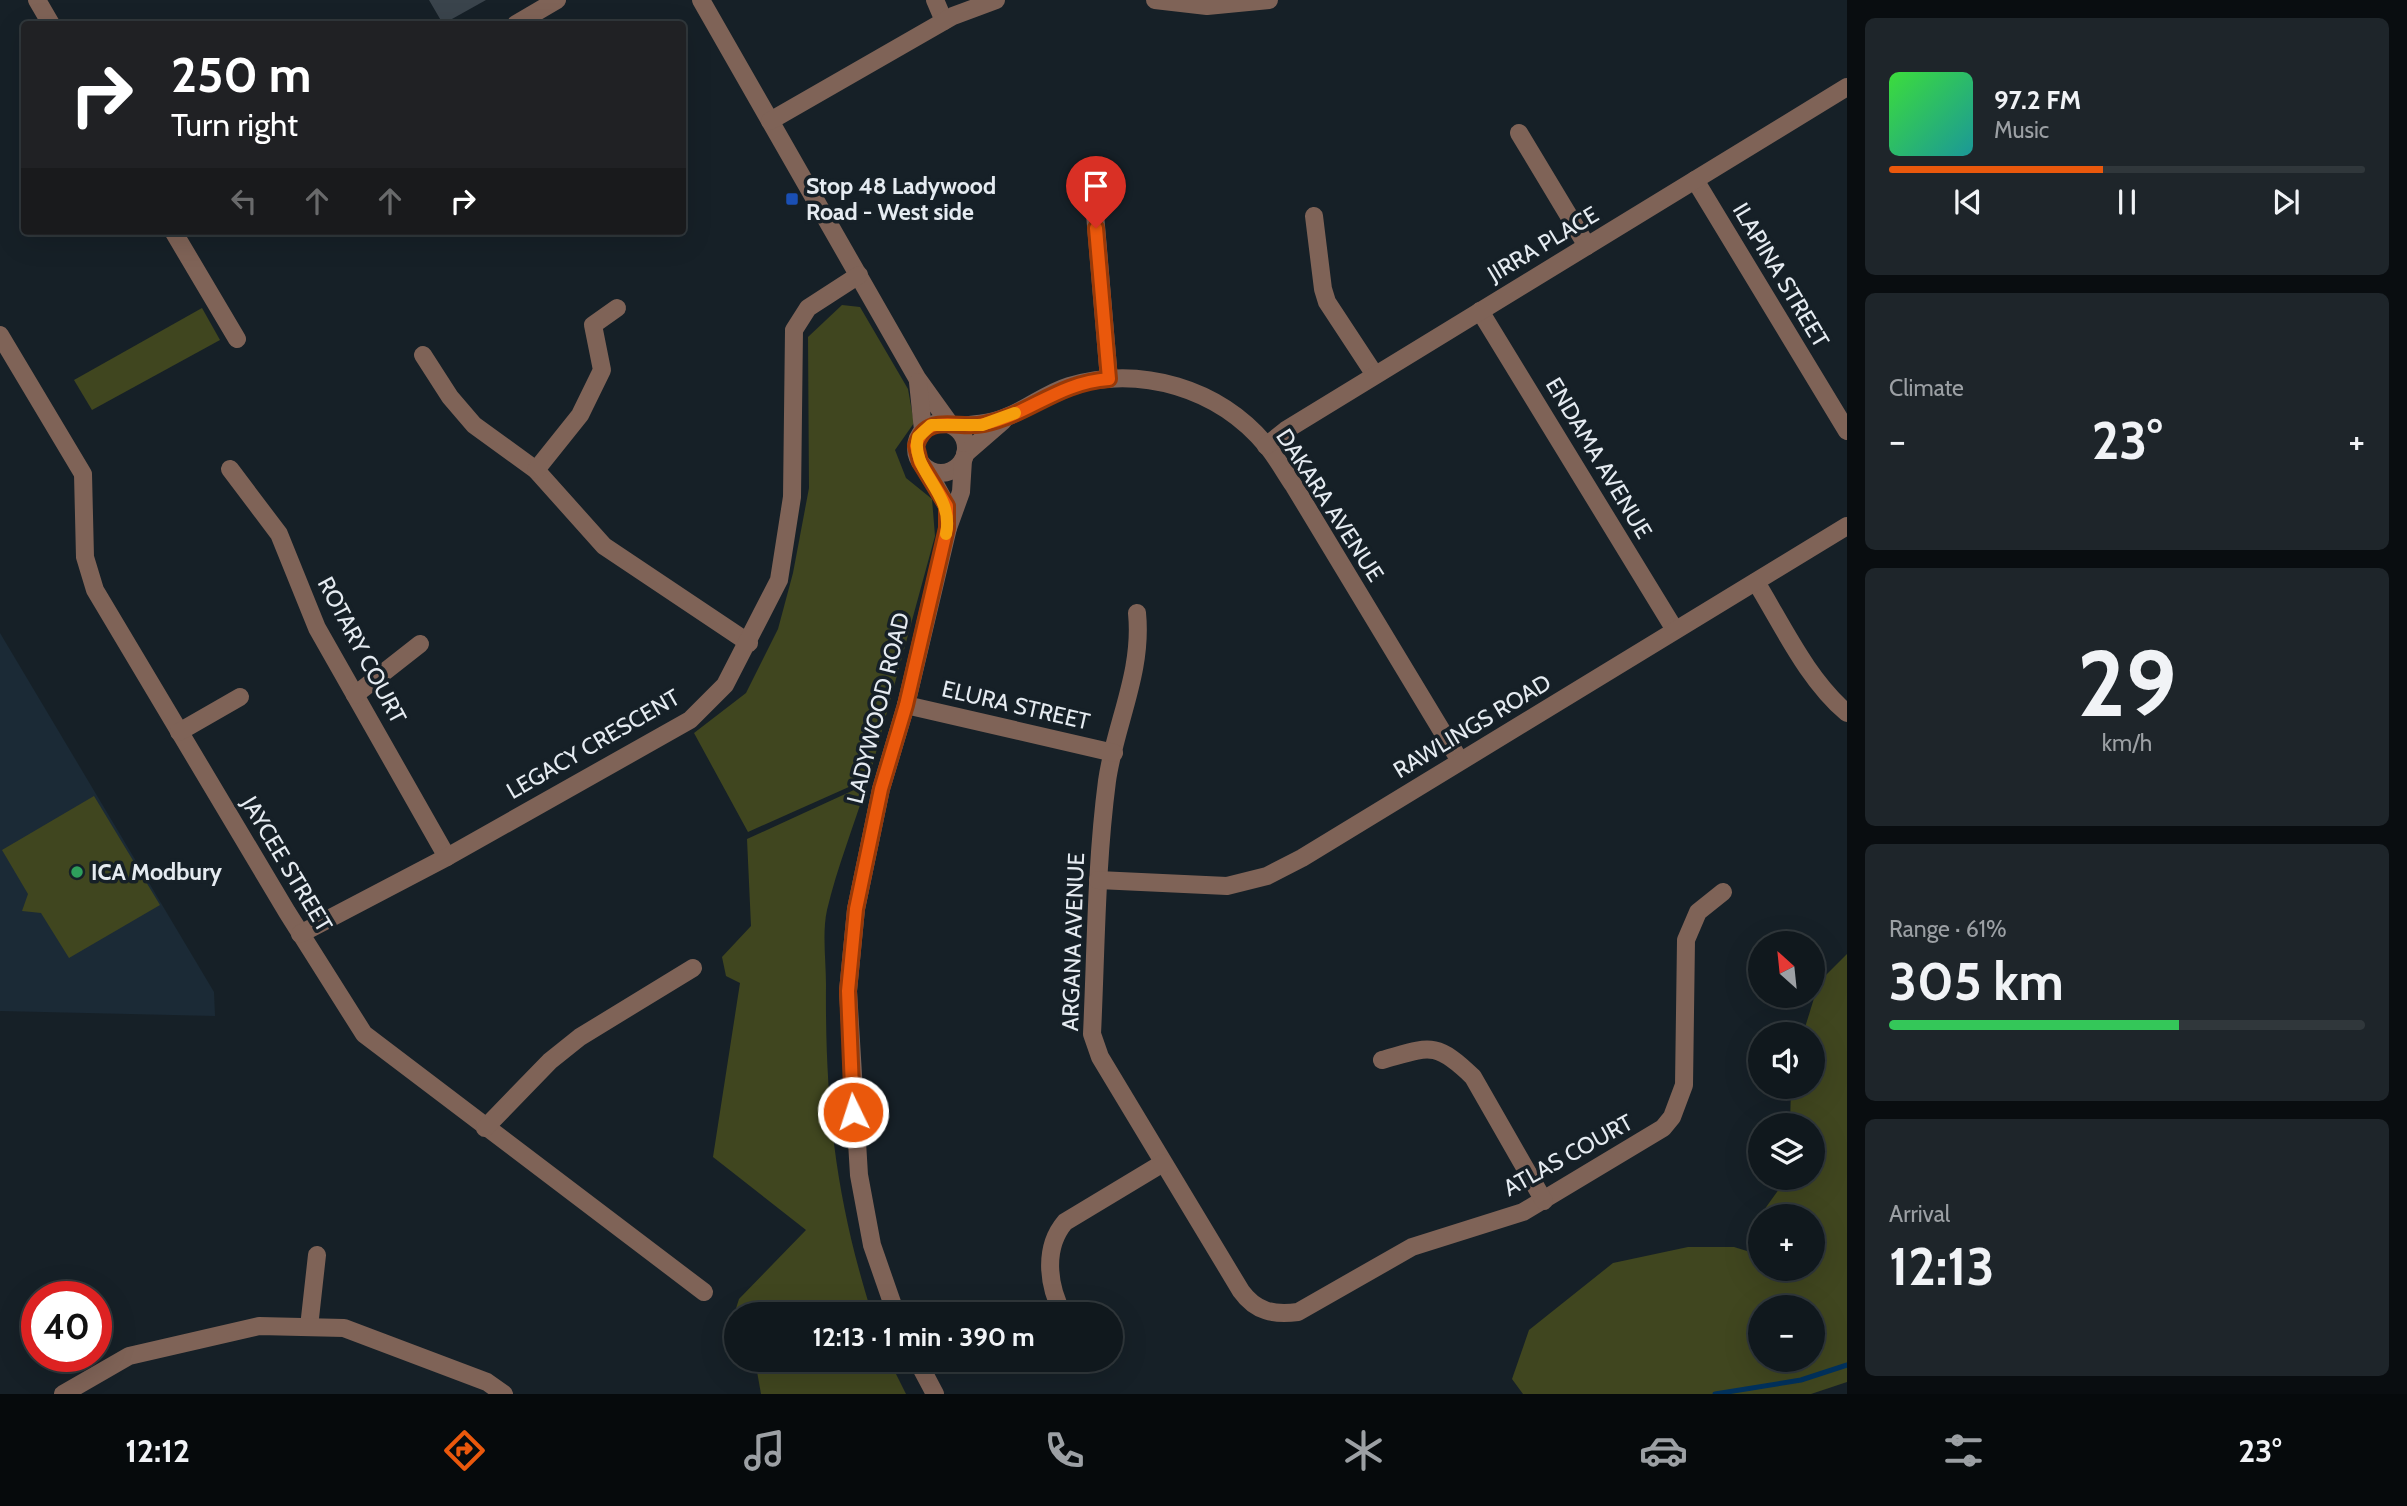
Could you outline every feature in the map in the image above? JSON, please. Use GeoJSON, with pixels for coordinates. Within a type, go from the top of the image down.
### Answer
{"type":"FeatureCollection","features":[{"type":"Feature","properties":{"kind":"street"},"geometry":{"type":"LineString","coordinates":[[37,0],[49,21]]}},
{"type":"Feature","properties":{"kind":"street"},"geometry":{"type":"LineString","coordinates":[[521,21],[557,0]]}},
{"type":"Feature","properties":{"kind":"street"},"geometry":{"type":"LineString","coordinates":[[701,0],[917,378],[952,425],[963,435],[964,457],[951,471],[934,472],[927,469],[916,454],[918,437],[923,430],[941,423],[952,425]]}},
{"type":"Feature","properties":{"kind":"street"},"geometry":{"type":"LineString","coordinates":[[935,0],[944,21]]}},
{"type":"Feature","properties":{"kind":"street"},"geometry":{"type":"LineString","coordinates":[[770,121],[944,21],[996,0]]}},
{"type":"Feature","properties":{"kind":"street"},"geometry":{"type":"LineString","coordinates":[[1155,0],[1207,6],[1269,0]]}},
{"type":"Feature","properties":{"kind":"street","name":"JIRRA PLACE"},"geometry":{"type":"LineString","coordinates":[[1266,446],[1286,430],[1375,375],[1847,87]]}},
{"type":"Feature","properties":{"kind":"street"},"geometry":{"type":"LineString","coordinates":[[1519,132],[1587,246]]}},
{"type":"Feature","properties":{"kind":"street","name":"ILAPINA STREET"},"geometry":{"type":"LineString","coordinates":[[1695,180],[1847,431]]}},
{"type":"Feature","properties":{"kind":"street"},"geometry":{"type":"LineString","coordinates":[[1094,202],[1109,379]]}},
{"type":"Feature","properties":{"kind":"street"},"geometry":{"type":"LineString","coordinates":[[1314,216],[1327,302],[1375,375]]}},
{"type":"Feature","properties":{"kind":"street"},"geometry":{"type":"LineString","coordinates":[[175,235],[237,340]]}},
{"type":"Feature","properties":{"kind":"street","name":"LEGACY CRESCENT"},"geometry":{"type":"LineString","coordinates":[[300,934],[447,857],[690,720],[725,685],[750,643],[779,580],[792,497],[794,330],[808,308],[859,275]]}},
{"type":"Feature","properties":{"kind":"street"},"geometry":{"type":"LineString","coordinates":[[536,470],[586,404],[602,370],[593,325],[617,308]]}},
{"type":"Feature","properties":{"kind":"street","name":"ENDAMA AVENUE"},"geometry":{"type":"LineString","coordinates":[[1480,311],[1675,631]]}},
{"type":"Feature","properties":{"kind":"street","name":"JAYCEE STREET"},"geometry":{"type":"LineString","coordinates":[[0,335],[83,474],[85,557],[95,590],[300,934],[364,1034],[704,1292]]}},
{"type":"Feature","properties":{"kind":"street"},"geometry":{"type":"LineString","coordinates":[[423,355],[450,397],[474,425],[536,470],[604,546],[750,643]]}},
{"type":"Feature","properties":{"kind":"street"},"geometry":{"type":"LineString","coordinates":[[917,378],[923,430]]}},
{"type":"Feature","properties":{"kind":"street","name":"DAKARA AVENUE"},"geometry":{"type":"LineString","coordinates":[[952,425],[982,425],[1009,417],[1067,387],[1109,379],[1155,380],[1199,393],[1233,413],[1266,446],[1460,761]]}},
{"type":"Feature","properties":{"kind":"street","name":"DAKARA AVENUE"},"geometry":{"type":"LineString","coordinates":[[964,457],[1009,417]]}},
{"type":"Feature","properties":{"kind":"street","name":"LADYWOOD ROAD"},"geometry":{"type":"LineString","coordinates":[[892,1302],[872,1245],[859,1175],[848,991],[856,909],[881,789],[906,705],[947,528],[961,492],[964,457]]}},
{"type":"Feature","properties":{"kind":"street","name":"ROTARY COURT"},"geometry":{"type":"LineString","coordinates":[[230,469],[279,534],[317,628],[447,857]]}},
{"type":"Feature","properties":{"kind":"street","name":"LADYWOOD ROAD"},"geometry":{"type":"LineString","coordinates":[[927,469],[947,506],[947,528]]}},
{"type":"Feature","properties":{"kind":"street","name":"RAWLINGS ROAD"},"geometry":{"type":"LineString","coordinates":[[1098,880],[1227,886],[1267,876],[1302,858],[1847,526]]}},
{"type":"Feature","properties":{"kind":"street"},"geometry":{"type":"LineString","coordinates":[[1756,582],[1816,681],[1829,698],[1847,713]]}},
{"type":"Feature","properties":{"kind":"street","name":"ARGANA AVENUE"},"geometry":{"type":"LineString","coordinates":[[1137,613],[1140,643],[1107,779],[1098,880],[1094,1044],[1241,1292],[1250,1303],[1262,1311]]}},
{"type":"Feature","properties":{"kind":"street"},"geometry":{"type":"LineString","coordinates":[[355,695],[420,644]]}},
{"type":"Feature","properties":{"kind":"street"},"geometry":{"type":"LineString","coordinates":[[179,732],[240,697]]}},
{"type":"Feature","properties":{"kind":"street","name":"ELURA STREET"},"geometry":{"type":"LineString","coordinates":[[906,705],[1114,753]]}},
{"type":"Feature","properties":{"kind":"street","name":"ATLAS COURT"},"geometry":{"type":"LineString","coordinates":[[1262,1311],[1278,1315],[1298,1312],[1412,1247],[1523,1212],[1642,1144],[1663,1129],[1672,1117],[1684,1085],[1686,940],[1698,912],[1723,892]]}},
{"type":"Feature","properties":{"kind":"street"},"geometry":{"type":"LineString","coordinates":[[485,1128],[522,1087],[580,1037],[693,968]]}},
{"type":"Feature","properties":{"kind":"street"},"geometry":{"type":"LineString","coordinates":[[1382,1060],[1426,1048],[1438,1050],[1455,1060],[1479,1087],[1544,1201]]}},
{"type":"Feature","properties":{"kind":"street"},"geometry":{"type":"LineString","coordinates":[[1056,1302],[1050,1265],[1055,1233],[1065,1222],[1163,1163]]}},
{"type":"Feature","properties":{"kind":"street"},"geometry":{"type":"LineString","coordinates":[[309,1327],[317,1255]]}},
{"type":"Feature","properties":{"kind":"street"},"geometry":{"type":"LineString","coordinates":[[63,1394],[129,1356],[259,1326],[344,1328],[487,1382],[504,1394]]}},
{"type":"Feature","properties":{"kind":"street"},"geometry":{"type":"LineString","coordinates":[[923,1372],[935,1394]]}},
{"type":"Feature","properties":{"kind":"shaded area"},"geometry":{"type":"Polygon","coordinates":[[[0,633],[214,992],[215,1016],[0,1011],[0,633]]]}},
{"type":"Feature","properties":{"kind":"green space"},"geometry":{"type":"Polygon","coordinates":[[[842,305],[860,307],[908,389],[914,423],[895,450],[906,478],[932,499],[935,536],[869,778],[748,832],[694,733],[746,693],[778,629],[793,573],[809,488],[808,337],[842,305]]]}},
{"type":"Feature","properties":{"kind":"green space"},"geometry":{"type":"Polygon","coordinates":[[[202,308],[220,340],[92,410],[74,380],[202,308]]]}},
{"type":"Feature","properties":{"kind":"green space"},"geometry":{"type":"Polygon","coordinates":[[[867,784],[831,894],[824,938],[828,1071],[835,1152],[849,1231],[869,1302],[738,1302],[806,1230],[713,1157],[740,983],[726,976],[722,957],[751,926],[747,839],[867,784]]]}},
{"type":"Feature","properties":{"kind":"green space","name":"ICA Modbury"},"geometry":{"type":"Polygon","coordinates":[[[94,796],[160,905],[69,958],[41,913],[22,911],[28,894],[2,850],[94,796]]]}},
{"type":"Feature","properties":{"kind":"green space"},"geometry":{"type":"Polygon","coordinates":[[[1847,954],[1847,1382],[1811,1394],[1523,1394],[1512,1379],[1529,1330],[1613,1263],[1688,1247],[1734,1247],[1748,1251],[1748,1281],[1825,1281],[1825,1204],[1768,1204],[1778,1190],[1825,1190],[1825,1113],[1790,1113],[1791,1099],[1825,1099],[1825,1022],[1807,1022],[1811,1008],[1825,1008],[1825,976],[1847,954]]]}},
{"type":"Feature","properties":{"kind":"green space"},"geometry":{"type":"Polygon","coordinates":[[[757,1372],[895,1372],[906,1394],[761,1394],[757,1372]]]}},
{"type":"Feature","properties":{"kind":"building"},"geometry":{"type":"Polygon","coordinates":[[[429,0],[486,0],[448,21],[441,21],[429,0]]]}},
{"type":"Feature","properties":{"kind":"waterway"},"geometry":{"type":"LineString","coordinates":[[1715,1394],[1801,1380],[1847,1365]]}},
{"type":"Feature","properties":{"kind":"slow traffic"},"geometry":{"type":"LineString","coordinates":[[946,534],[947,506],[916,454],[918,437],[931,425],[982,425],[1015,413]]}},
{"type":"Feature","properties":{"kind":"place","name":"Stop 48 Ladywood Road - West side"},"geometry":{"type":"Point","coordinates":[792,199]}},
{"type":"Feature","properties":{"kind":"place","name":"ICA Modbury"},"geometry":{"type":"Point","coordinates":[77,872]}},
{"type":"Feature","properties":{"kind":"route"},"geometry":{"type":"LineString","coordinates":[[853,1112],[848,991],[856,909],[881,789],[906,705],[947,528],[947,506],[916,454],[918,437],[931,425],[982,425],[1009,417],[1067,387],[1109,379],[1096,228]]}}]}
